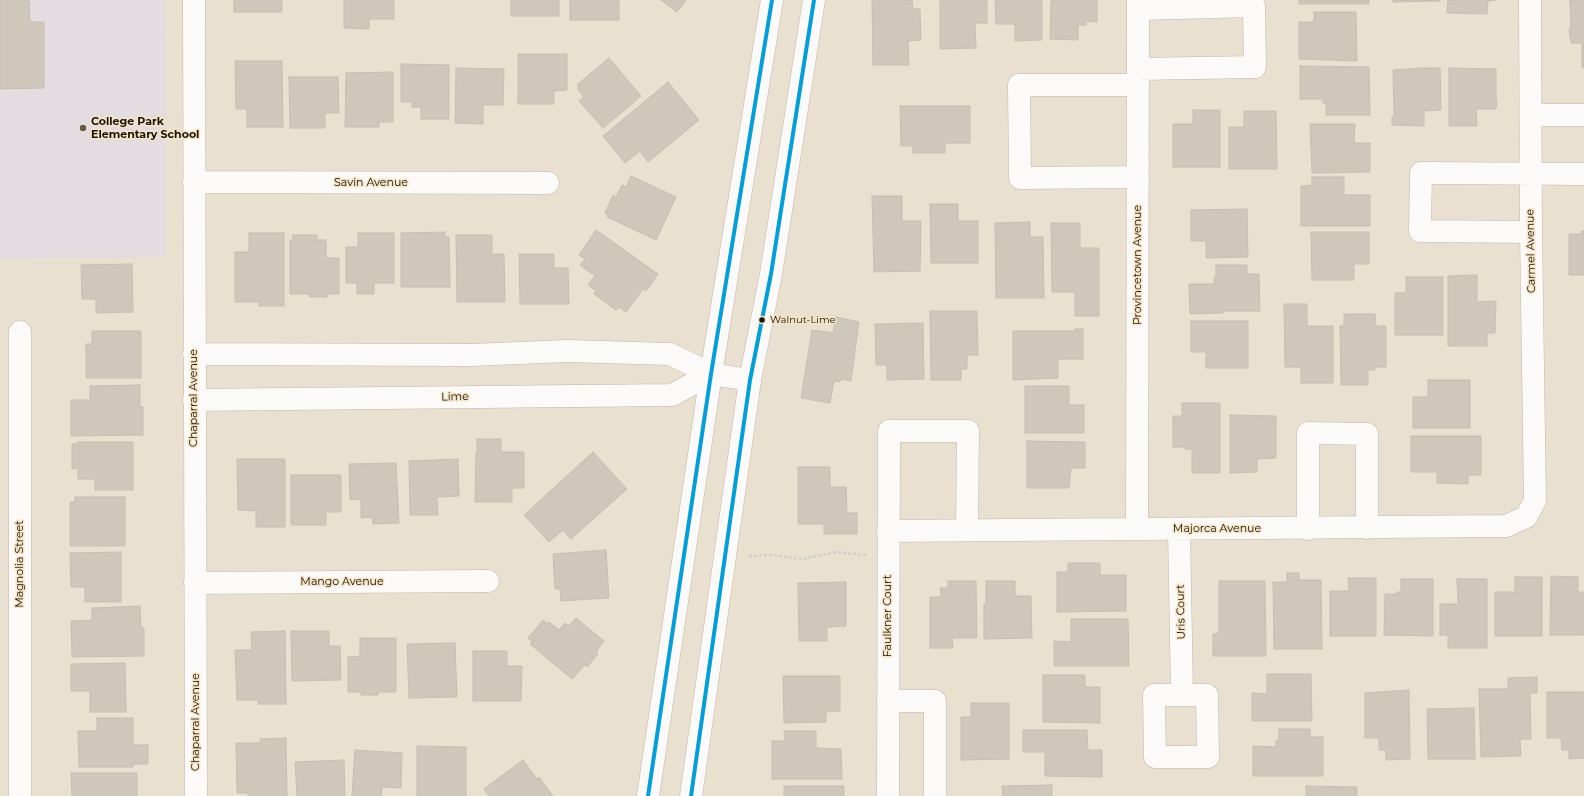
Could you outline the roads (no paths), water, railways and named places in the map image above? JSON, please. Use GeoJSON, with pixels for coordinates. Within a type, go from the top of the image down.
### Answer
{"type":"FeatureCollection","features":[{"type":"Feature","properties":{"kind":"street","name":"Chaparral Avenue"},"geometry":{"type":"LineString","coordinates":[[194,0],[196,796]]}},
{"type":"Feature","properties":{"kind":"street"},"geometry":{"type":"LineString","coordinates":[[648,796],[711,374],[772,0]]}},
{"type":"Feature","properties":{"kind":"street"},"geometry":{"type":"LineString","coordinates":[[690,796],[700,720],[726,557],[750,380],[771,274],[814,0]]}},
{"type":"Feature","properties":{"kind":"street","name":"Carmel Avenue"},"geometry":{"type":"LineString","coordinates":[[1530,0],[1531,232],[1535,501]]}},
{"type":"Feature","properties":{"kind":"street"},"geometry":{"type":"LineString","coordinates":[[1138,4],[1254,6],[1255,67],[1019,86],[1020,178],[1138,177]]}},
{"type":"Feature","properties":{"kind":"street","name":"Provincetown Avenue"},"geometry":{"type":"LineString","coordinates":[[1137,529],[1138,4]]}},
{"type":"Feature","properties":{"kind":"street"},"geometry":{"type":"LineString","coordinates":[[1531,115],[1584,115]]}},
{"type":"Feature","properties":{"kind":"street"},"geometry":{"type":"LineString","coordinates":[[1531,232],[1420,232],[1421,173],[1584,174]]}},
{"type":"Feature","properties":{"kind":"street","name":"Savin Avenue"},"geometry":{"type":"LineString","coordinates":[[194,182],[548,183]]}},
{"type":"Feature","properties":{"kind":"street","name":"Magnolia Street"},"geometry":{"type":"LineString","coordinates":[[20,332],[20,796]]}},
{"type":"Feature","properties":{"kind":"street"},"geometry":{"type":"LineString","coordinates":[[194,354],[471,355],[567,350],[670,354],[711,374],[750,380]]}},
{"type":"Feature","properties":{"kind":"street","name":"Lime"},"geometry":{"type":"LineString","coordinates":[[194,400],[672,395],[711,374]]}},
{"type":"Feature","properties":{"kind":"street","name":"Faulkner Court"},"geometry":{"type":"LineString","coordinates":[[888,796],[889,431],[968,431],[967,530]]}},
{"type":"Feature","properties":{"kind":"street"},"geometry":{"type":"LineString","coordinates":[[1308,529],[1308,433],[1367,434],[1367,528]]}},
{"type":"Feature","properties":{"kind":"street","name":"Majorca Avenue"},"geometry":{"type":"LineString","coordinates":[[888,531],[1308,529],[1506,526],[1526,517],[1535,501]]}},
{"type":"Feature","properties":{"kind":"street","name":"Uris Court"},"geometry":{"type":"LineString","coordinates":[[1179,529],[1182,695]]}},
{"type":"Feature","properties":{"kind":"street","name":"Mango Avenue"},"geometry":{"type":"LineString","coordinates":[[195,583],[488,581]]}},
{"type":"Feature","properties":{"kind":"street"},"geometry":{"type":"LineString","coordinates":[[888,701],[935,701],[935,796]]}},
{"type":"Feature","properties":{"kind":"place","name":"College Park Elementary School"},"geometry":{"type":"Point","coordinates":[83,128]}},
{"type":"Feature","properties":{"kind":"place","name":"Walnut-Lime"},"geometry":{"type":"Point","coordinates":[762,320]}}]}
